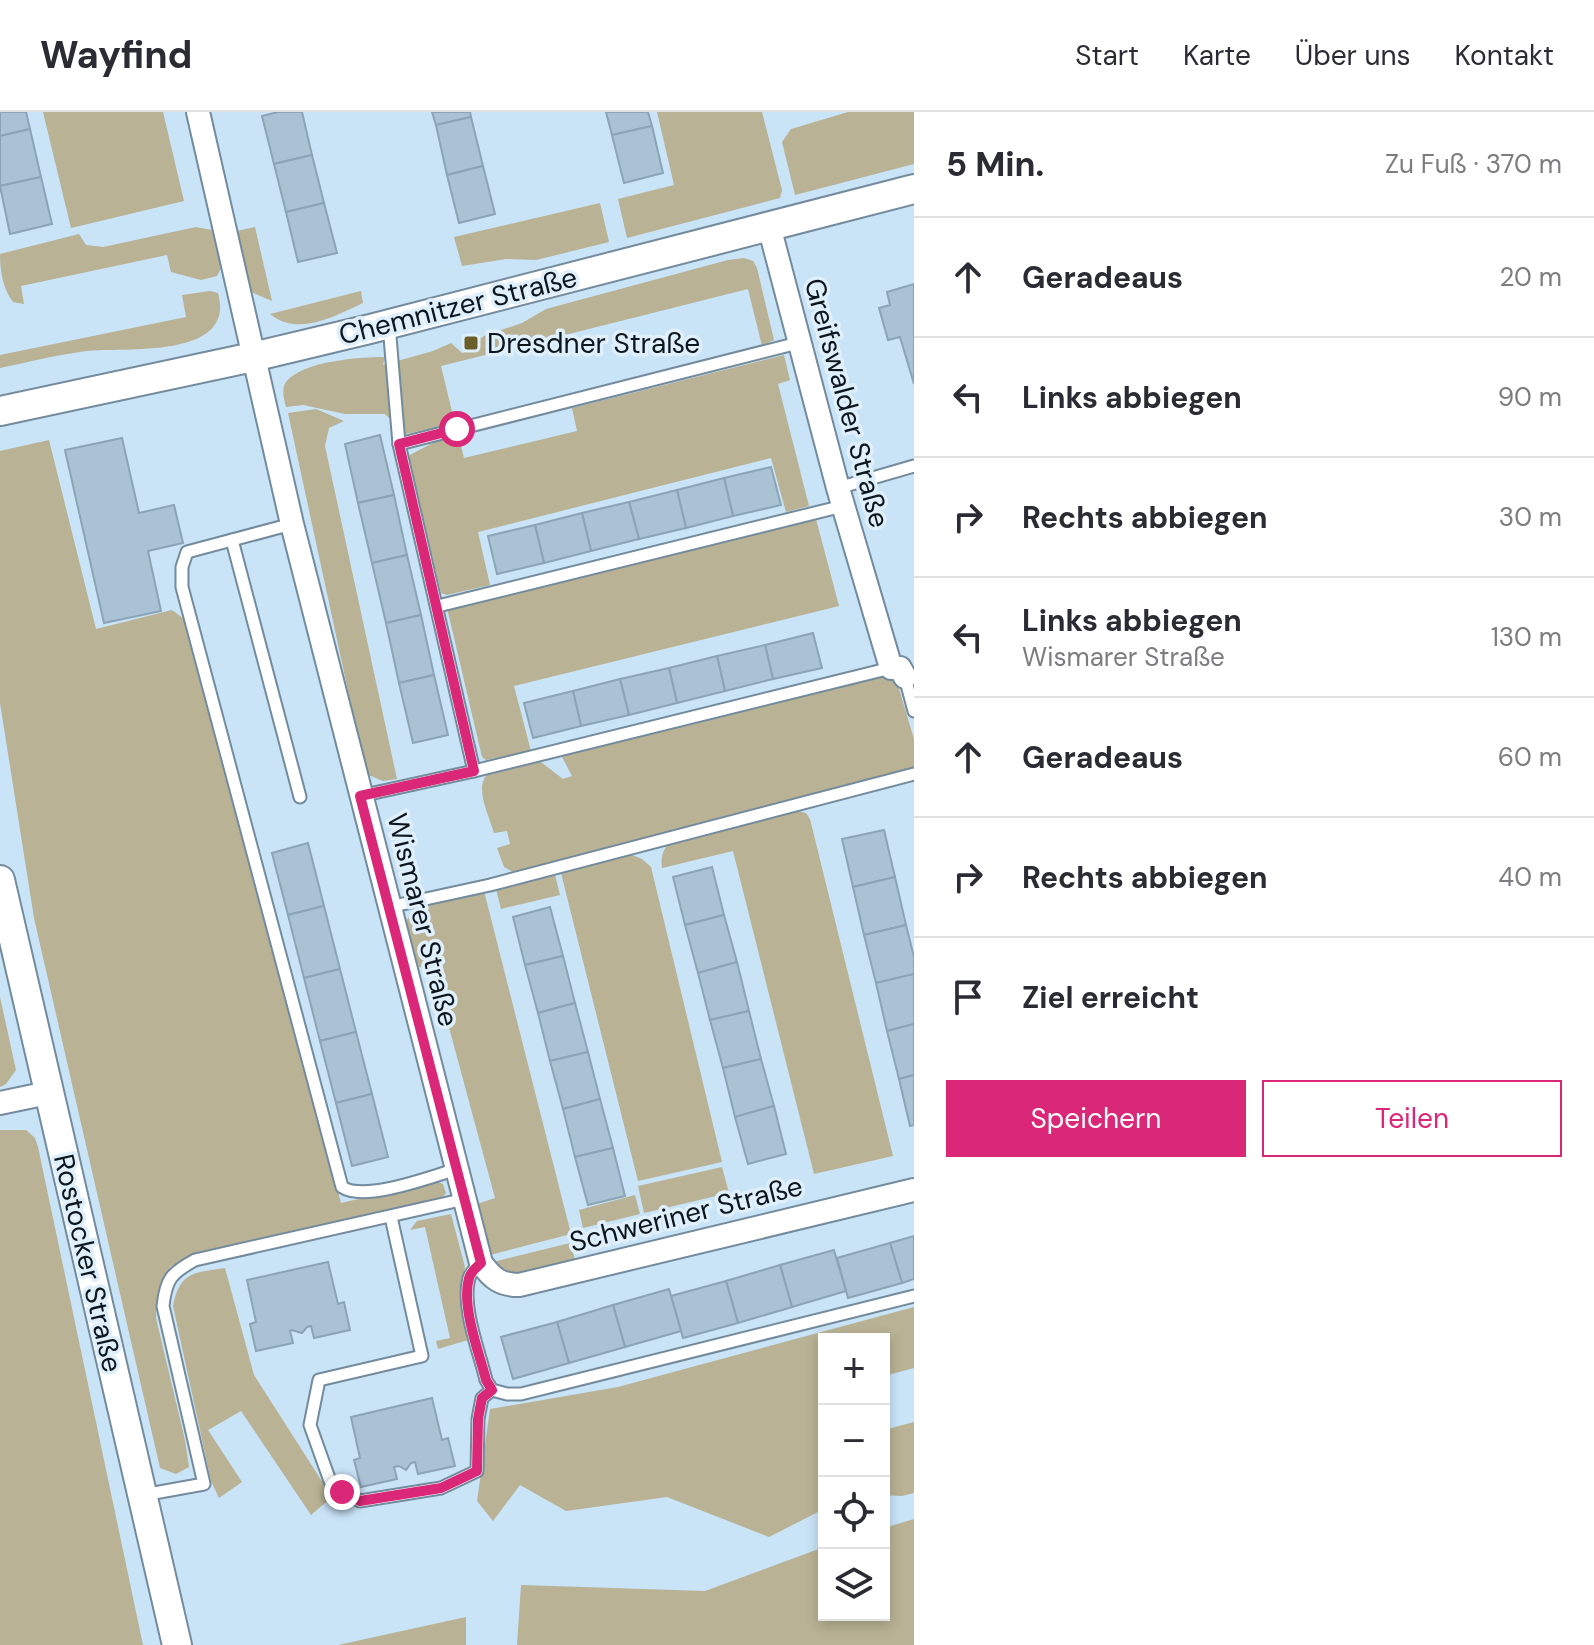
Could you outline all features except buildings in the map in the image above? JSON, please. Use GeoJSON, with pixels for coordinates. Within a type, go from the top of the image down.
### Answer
{"type":"FeatureCollection","features":[{"type":"Feature","properties":{"kind":"street"},"geometry":{"type":"LineString","coordinates":[[198,112],[253,357]]}},
{"type":"Feature","properties":{"kind":"street","name":"Chemnitzer Straße"},"geometry":{"type":"LineString","coordinates":[[0,411],[253,357],[389,324],[914,189]]}},
{"type":"Feature","properties":{"kind":"street","name":"Greifswalder Straße"},"geometry":{"type":"LineString","coordinates":[[769,226],[841,497],[898,672]]}},
{"type":"Feature","properties":{"kind":"street","name":"Wismarer Straße"},"geometry":{"type":"LineString","coordinates":[[253,357],[360,796],[481,1263]]}},
{"type":"Feature","properties":{"kind":"street","name":"Rostocker Straße"},"geometry":{"type":"LineString","coordinates":[[0,880],[177,1645]]}},
{"type":"Feature","properties":{"kind":"street"},"geometry":{"type":"LineString","coordinates":[[0,1103],[48,1093]]}},
{"type":"Feature","properties":{"kind":"street","name":"Schweriner Straße"},"geometry":{"type":"LineString","coordinates":[[481,1263],[491,1278],[505,1285],[519,1285],[914,1190]]}},
{"type":"Feature","properties":{"kind":"lane"},"geometry":{"type":"LineString","coordinates":[[389,324],[399,444],[474,771]]}},
{"type":"Feature","properties":{"kind":"lane"},"geometry":{"type":"LineString","coordinates":[[399,444],[798,343]]}},
{"type":"Feature","properties":{"kind":"lane"},"geometry":{"type":"LineString","coordinates":[[438,606],[841,497],[914,466]]}},
{"type":"Feature","properties":{"kind":"lane"},"geometry":{"type":"LineString","coordinates":[[292,524],[187,552],[182,567],[182,587],[342,1187],[351,1193],[377,1190],[457,1169]]}},
{"type":"Feature","properties":{"kind":"lane"},"geometry":{"type":"LineString","coordinates":[[232,540],[300,797]]}},
{"type":"Feature","properties":{"kind":"lane"},"geometry":{"type":"LineString","coordinates":[[360,796],[898,672],[914,711]]}},
{"type":"Feature","properties":{"kind":"lane"},"geometry":{"type":"LineString","coordinates":[[389,907],[490,885],[914,774]]}},
{"type":"Feature","properties":{"kind":"lane"},"geometry":{"type":"LineString","coordinates":[[143,1495],[204,1484],[163,1306],[165,1286],[175,1271],[195,1260],[465,1199]]}},
{"type":"Feature","properties":{"kind":"lane"},"geometry":{"type":"LineString","coordinates":[[391,1217],[422,1356],[319,1380],[310,1425],[330,1481],[342,1492],[360,1501],[441,1488],[477,1471],[482,1398],[492,1390],[521,1394],[914,1296]]}},
{"type":"Feature","properties":{"kind":"lane"},"geometry":{"type":"LineString","coordinates":[[481,1263],[469,1278],[468,1307],[486,1380],[492,1390]]}},
{"type":"Feature","properties":{"kind":"shaded area"},"geometry":{"type":"Polygon","coordinates":[[[43,112],[163,112],[184,201],[71,228],[43,112]]]}},
{"type":"Feature","properties":{"kind":"shaded area"},"geometry":{"type":"Polygon","coordinates":[[[657,112],[762,112],[782,190],[780,198],[627,238],[618,199],[674,185],[657,112]]]}},
{"type":"Feature","properties":{"kind":"shaded area"},"geometry":{"type":"Polygon","coordinates":[[[848,112],[914,112],[914,164],[795,195],[782,142],[791,129],[848,112]]]}},
{"type":"Feature","properties":{"kind":"shaded area"},"geometry":{"type":"Polygon","coordinates":[[[600,203],[609,242],[536,260],[506,259],[462,266],[454,237],[600,203]]]}},
{"type":"Feature","properties":{"kind":"shaded area"},"geometry":{"type":"Polygon","coordinates":[[[196,227],[212,230],[221,268],[217,276],[201,280],[171,272],[167,255],[21,286],[24,304],[13,302],[4,286],[0,254],[79,234],[86,245],[103,247],[196,227]]]}},
{"type":"Feature","properties":{"kind":"shaded area"},"geometry":{"type":"Polygon","coordinates":[[[255,227],[272,301],[251,292],[237,231],[255,227]]]}},
{"type":"Feature","properties":{"kind":"shaded area"},"geometry":{"type":"Polygon","coordinates":[[[744,258],[753,261],[757,268],[774,340],[762,346],[748,289],[441,366],[455,424],[405,434],[385,414],[345,414],[303,405],[286,407],[284,385],[305,369],[347,359],[385,357],[383,365],[451,343],[462,353],[476,350],[475,342],[484,336],[522,323],[546,309],[744,258]]]}},
{"type":"Feature","properties":{"kind":"shaded area"},"geometry":{"type":"Polygon","coordinates":[[[210,291],[218,293],[219,315],[211,330],[194,340],[149,349],[86,351],[0,368],[0,355],[186,317],[182,295],[210,291]]]}},
{"type":"Feature","properties":{"kind":"shaded area"},"geometry":{"type":"Polygon","coordinates":[[[361,291],[363,303],[316,322],[292,324],[270,314],[361,291]]]}},
{"type":"Feature","properties":{"kind":"shaded area"},"geometry":{"type":"Polygon","coordinates":[[[784,355],[790,380],[778,384],[809,506],[786,512],[771,458],[478,532],[490,585],[447,595],[441,593],[408,456],[442,438],[458,434],[464,458],[577,431],[572,408],[784,355]]]}},
{"type":"Feature","properties":{"kind":"shaded area"},"geometry":{"type":"Polygon","coordinates":[[[316,409],[344,421],[329,428],[325,446],[397,779],[383,781],[366,774],[288,413],[316,409]]]}},
{"type":"Feature","properties":{"kind":"shaded area"},"geometry":{"type":"Polygon","coordinates":[[[49,440],[96,629],[172,610],[187,621],[341,1203],[436,1181],[443,1184],[446,1193],[441,1199],[346,1222],[198,1252],[170,1267],[157,1298],[156,1318],[189,1467],[176,1474],[160,1468],[34,918],[0,703],[0,451],[49,440]]]}},
{"type":"Feature","properties":{"kind":"shaded area"},"geometry":{"type":"Polygon","coordinates":[[[816,519],[839,606],[514,686],[531,751],[486,760],[482,757],[447,608],[816,519]]]}},
{"type":"Feature","properties":{"kind":"shaded area"},"geometry":{"type":"Polygon","coordinates":[[[894,672],[914,739],[914,767],[513,872],[504,867],[497,848],[510,844],[507,831],[494,833],[482,791],[486,776],[492,771],[537,759],[563,779],[572,776],[561,755],[894,672]]]}},
{"type":"Feature","properties":{"kind":"shaded area"},"geometry":{"type":"Polygon","coordinates":[[[798,811],[806,813],[810,819],[893,1156],[814,1174],[733,851],[662,868],[663,852],[669,843],[798,811]]]}},
{"type":"Feature","properties":{"kind":"shaded area"},"geometry":{"type":"Polygon","coordinates":[[[630,854],[651,867],[722,1162],[638,1181],[561,873],[630,854]]]}},
{"type":"Feature","properties":{"kind":"shaded area"},"geometry":{"type":"Polygon","coordinates":[[[555,875],[560,895],[501,909],[496,889],[555,875]]]}},
{"type":"Feature","properties":{"kind":"shaded area"},"geometry":{"type":"Polygon","coordinates":[[[484,891],[571,1234],[490,1255],[477,1204],[495,1198],[433,968],[416,967],[406,921],[431,904],[484,891]]]}},
{"type":"Feature","properties":{"kind":"shaded area"},"geometry":{"type":"Polygon","coordinates":[[[0,997],[16,1070],[0,1087],[0,997]]]}},
{"type":"Feature","properties":{"kind":"shaded area"},"geometry":{"type":"Polygon","coordinates":[[[0,1130],[26,1130],[35,1138],[38,1147],[143,1645],[0,1645],[0,1130]]]}},
{"type":"Feature","properties":{"kind":"shaded area"},"geometry":{"type":"Polygon","coordinates":[[[722,1167],[729,1193],[644,1213],[638,1186],[722,1167]]]}},
{"type":"Feature","properties":{"kind":"shaded area"},"geometry":{"type":"Polygon","coordinates":[[[635,1195],[640,1214],[583,1228],[579,1210],[635,1195]]]}},
{"type":"Feature","properties":{"kind":"shaded area"},"geometry":{"type":"Polygon","coordinates":[[[451,1214],[465,1267],[461,1287],[468,1340],[438,1349],[436,1341],[450,1338],[425,1227],[410,1230],[417,1221],[451,1214]]]}},
{"type":"Feature","properties":{"kind":"shaded area"},"geometry":{"type":"Polygon","coordinates":[[[570,1243],[576,1263],[523,1276],[507,1274],[493,1262],[570,1243]]]}},
{"type":"Feature","properties":{"kind":"shaded area"},"geometry":{"type":"Polygon","coordinates":[[[225,1268],[254,1375],[332,1497],[311,1515],[241,1411],[208,1430],[242,1482],[219,1498],[211,1481],[173,1306],[184,1280],[197,1273],[225,1268]]]}},
{"type":"Feature","properties":{"kind":"shaded area"},"geometry":{"type":"Polygon","coordinates":[[[914,1307],[914,1368],[890,1374],[890,1333],[818,1333],[818,1512],[769,1537],[667,1497],[566,1511],[520,1485],[493,1521],[477,1501],[490,1409],[618,1387],[914,1307]]]}},
{"type":"Feature","properties":{"kind":"shaded area"},"geometry":{"type":"Polygon","coordinates":[[[914,1422],[914,1493],[890,1495],[890,1428],[914,1422]]]}},
{"type":"Feature","properties":{"kind":"shaded area"},"geometry":{"type":"Polygon","coordinates":[[[914,1519],[914,1645],[517,1645],[521,1585],[705,1591],[818,1549],[818,1621],[890,1621],[890,1526],[914,1519]]]}},
{"type":"Feature","properties":{"kind":"shaded area"},"geometry":{"type":"Polygon","coordinates":[[[466,1617],[466,1645],[338,1645],[466,1617]]]}},
{"type":"Feature","properties":{"kind":"place","name":"Dresdner Straße"},"geometry":{"type":"Point","coordinates":[471,343]}},
{"type":"Feature","properties":{"kind":"route"},"geometry":{"type":"LineString","coordinates":[[342,1492],[360,1501],[441,1488],[477,1471],[478,1419],[482,1398],[492,1390],[486,1380],[468,1307],[469,1278],[481,1263],[360,796],[474,771],[399,444],[457,429]]}}]}
